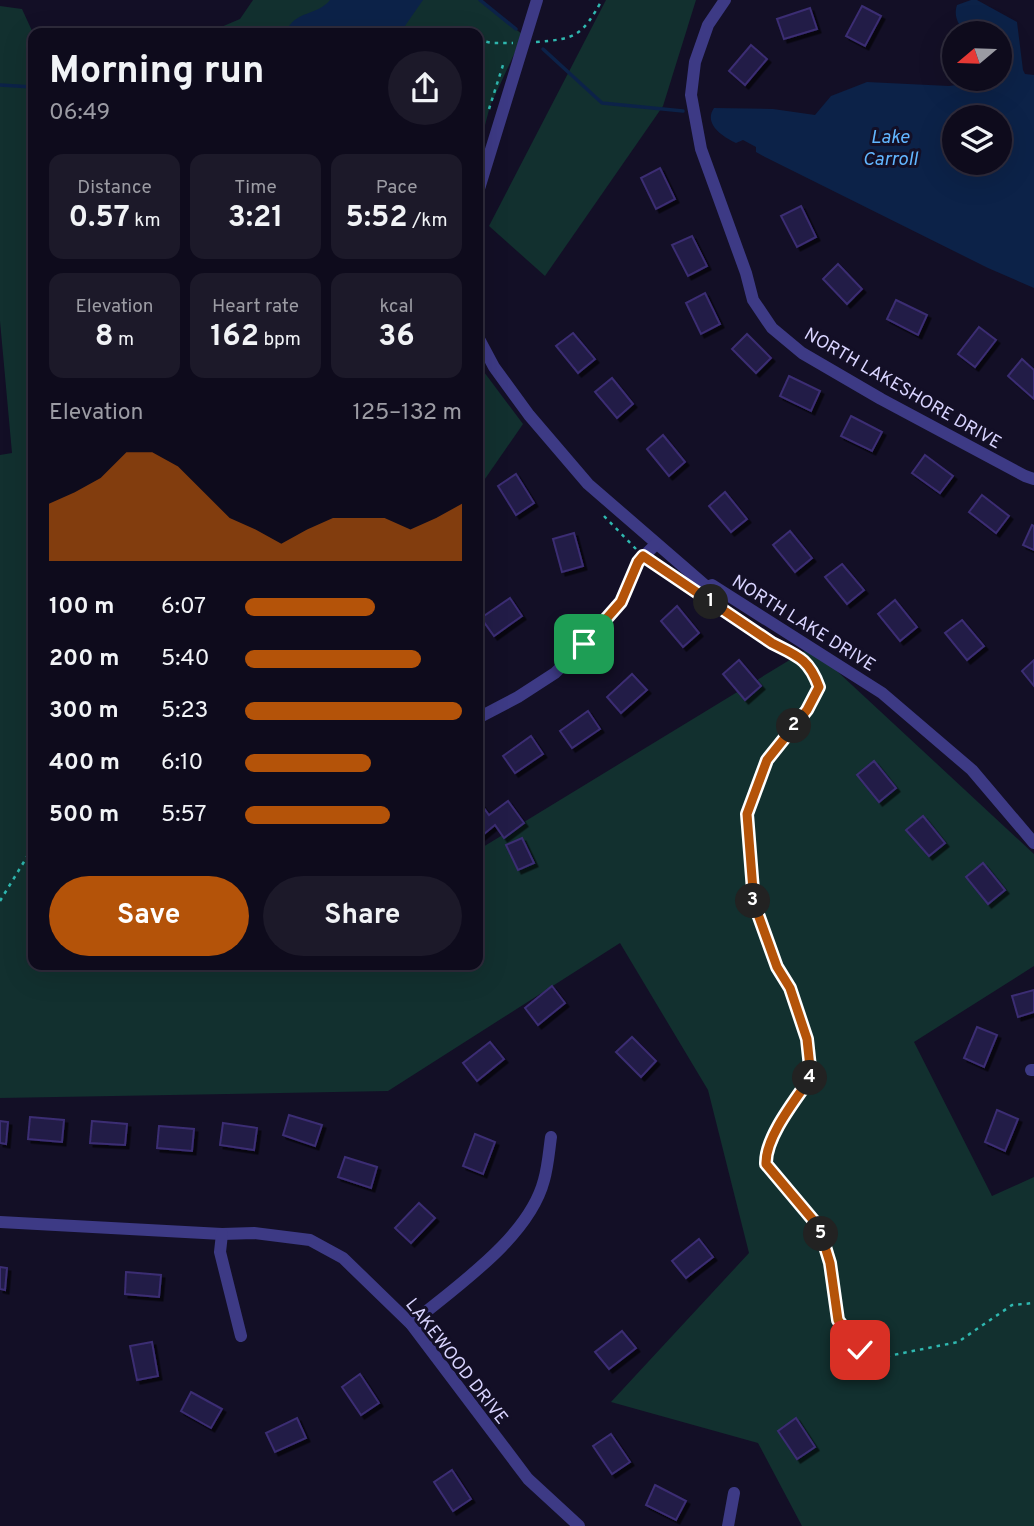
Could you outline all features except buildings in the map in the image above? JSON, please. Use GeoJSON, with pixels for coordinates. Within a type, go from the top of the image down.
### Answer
{"type":"FeatureCollection","features":[{"type":"Feature","properties":{"kind":"street"},"geometry":{"type":"LineString","coordinates":[[483,176],[537,0]]}},
{"type":"Feature","properties":{"kind":"street","name":"NORTH LAKESHORE DRIVE"},"geometry":{"type":"LineString","coordinates":[[725,0],[708,25],[695,62],[691,95],[701,149],[746,272],[753,300],[772,328],[802,353],[905,412],[1025,477],[1034,479]]}},
{"type":"Feature","properties":{"kind":"street","name":"NORTH LAKE DRIVE"},"geometry":{"type":"LineString","coordinates":[[483,346],[494,367],[529,415],[580,474],[656,544],[707,587],[712,585],[882,693],[972,771],[1034,843]]}},
{"type":"Feature","properties":{"kind":"street"},"geometry":{"type":"LineString","coordinates":[[483,715],[555,673],[621,602],[638,562],[656,544]]}},
{"type":"Feature","properties":{"kind":"street"},"geometry":{"type":"LineString","coordinates":[[411,1324],[499,1251],[527,1217],[544,1181],[551,1137]]}},
{"type":"Feature","properties":{"kind":"street","name":"LAKEWOOD DRIVE"},"geometry":{"type":"LineString","coordinates":[[0,1222],[222,1234],[254,1233],[310,1240],[343,1258],[411,1324],[528,1479],[579,1526]]}},
{"type":"Feature","properties":{"kind":"street"},"geometry":{"type":"LineString","coordinates":[[222,1234],[220,1252],[241,1336]]}},
{"type":"Feature","properties":{"kind":"street"},"geometry":{"type":"LineString","coordinates":[[728,1526],[734,1493]]}},
{"type":"Feature","properties":{"kind":"path"},"geometry":{"type":"LineString","coordinates":[[483,41],[524,43]]}},
{"type":"Feature","properties":{"kind":"path"},"geometry":{"type":"LineString","coordinates":[[600,512],[643,556],[679,580]]}},
{"type":"Feature","properties":{"kind":"path"},"geometry":{"type":"LineString","coordinates":[[699,594],[772,643],[794,654],[812,668],[819,687],[807,710],[767,760],[747,814],[754,903],[777,967],[790,988],[807,1039],[811,1077],[787,1111],[765,1153],[766,1164],[819,1227],[830,1263],[838,1320],[860,1350],[883,1357],[958,1342],[1012,1305],[1034,1303]]}},
{"type":"Feature","properties":{"kind":"path"},"geometry":{"type":"LineString","coordinates":[[0,901],[28,855]]}},
{"type":"Feature","properties":{"kind":"green space"},"geometry":{"type":"Polygon","coordinates":[[[253,0],[480,0],[523,35],[490,106],[483,133],[483,28],[219,28],[240,19],[253,0]]]}},
{"type":"Feature","properties":{"kind":"green space"},"geometry":{"type":"Polygon","coordinates":[[[606,0],[696,0],[663,106],[545,276],[489,226],[606,0]]]}},
{"type":"Feature","properties":{"kind":"green space"},"geometry":{"type":"Polygon","coordinates":[[[0,6],[22,9],[31,28],[28,28],[28,970],[483,970],[483,847],[811,647],[1034,854],[1034,966],[914,1042],[992,1196],[1034,1177],[1034,1526],[802,1526],[758,1443],[611,1402],[749,1253],[708,1090],[620,943],[388,1091],[0,1098],[0,455],[12,453],[0,321],[0,6]]]}},
{"type":"Feature","properties":{"kind":"green space"},"geometry":{"type":"Polygon","coordinates":[[[483,371],[523,424],[483,482],[483,371]]]}},
{"type":"Feature","properties":{"kind":"water"},"geometry":{"type":"Polygon","coordinates":[[[330,0],[423,0],[403,28],[288,28],[300,16],[330,0]]]}},
{"type":"Feature","properties":{"kind":"water","name":"Lake Carroll"},"geometry":{"type":"Polygon","coordinates":[[[977,0],[1017,22],[1023,70],[1025,74],[1034,75],[1034,288],[988,268],[765,157],[756,152],[756,147],[743,140],[736,143],[720,134],[711,119],[714,108],[773,109],[815,115],[831,96],[867,82],[942,86],[942,91],[1012,91],[1012,21],[958,21],[957,5],[977,0]]]}},
{"type":"Feature","properties":{"kind":"waterway"},"geometry":{"type":"LineString","coordinates":[[480,0],[516,29]]}},
{"type":"Feature","properties":{"kind":"waterway"},"geometry":{"type":"LineString","coordinates":[[543,49],[602,103],[683,111]]}},
{"type":"Feature","properties":{"kind":"waterway"},"geometry":{"type":"LineString","coordinates":[[0,85],[28,87]]}},
{"type":"Feature","properties":{"kind":"route"},"geometry":{"type":"LineString","coordinates":[[584,644],[621,602],[643,556],[812,668],[819,687],[807,710],[767,760],[747,814],[754,903],[777,967],[790,988],[807,1039],[811,1077],[787,1111],[765,1153],[766,1164],[819,1227],[830,1263],[838,1320],[860,1350]]}}]}
